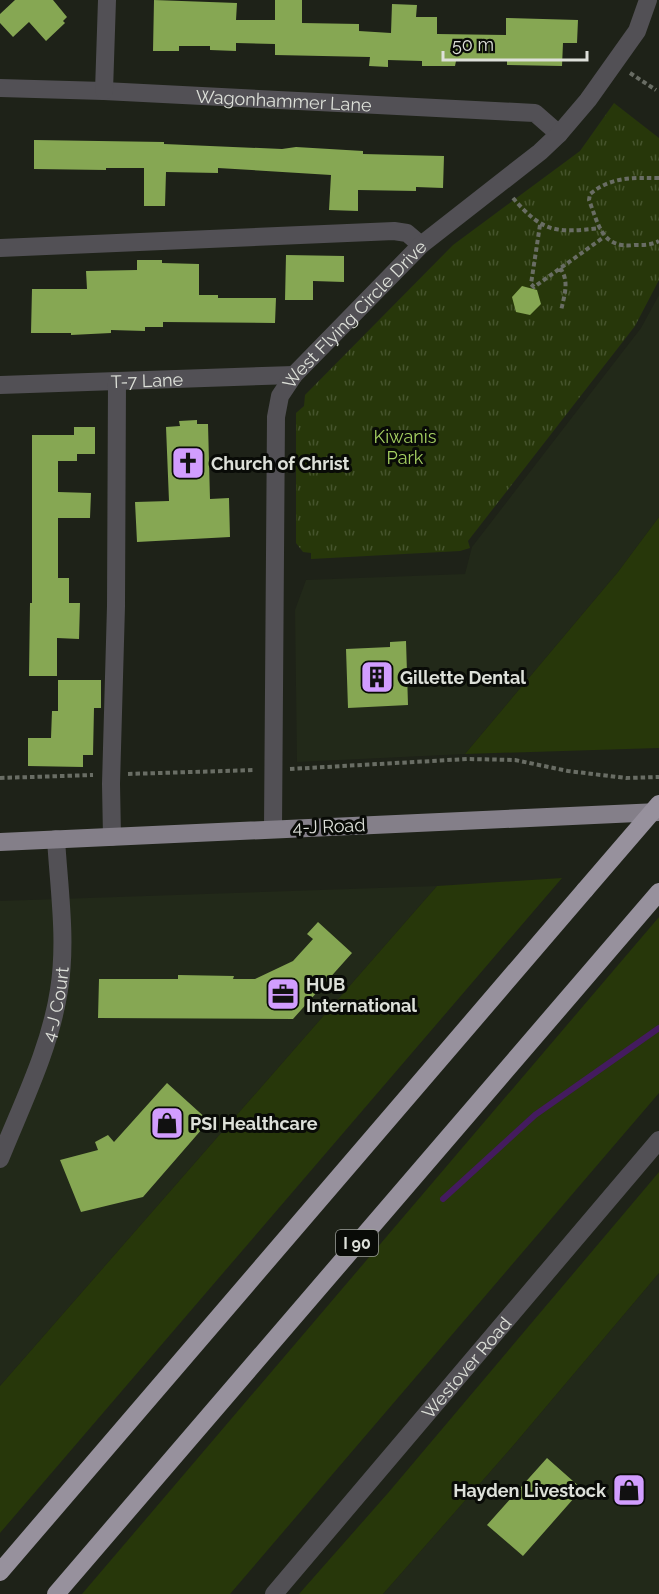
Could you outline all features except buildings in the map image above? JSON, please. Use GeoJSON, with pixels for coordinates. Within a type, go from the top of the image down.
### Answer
{"type":"FeatureCollection","features":[{"type":"Feature","properties":{"kind":"highway"},"geometry":{"type":"LineString","coordinates":[[0,1572],[659,804]]}},
{"type":"Feature","properties":{"kind":"highway","name":"I 90"},"geometry":{"type":"LineString","coordinates":[[56,1594],[659,892]]}},
{"type":"Feature","properties":{"kind":"main road","name":"4-J Road"},"geometry":{"type":"LineString","coordinates":[[0,842],[659,812]]}},
{"type":"Feature","properties":{"kind":"street"},"geometry":{"type":"LineString","coordinates":[[104,91],[107,0]]}},
{"type":"Feature","properties":{"kind":"street","name":"West Flying Circle Drive"},"geometry":{"type":"LineString","coordinates":[[273,828],[276,417],[280,396],[294,375],[421,245],[559,134],[588,100],[637,31],[648,0]]}},
{"type":"Feature","properties":{"kind":"street","name":"Wagonhammer Lane"},"geometry":{"type":"LineString","coordinates":[[0,88],[104,91],[535,113],[559,134]]}},
{"type":"Feature","properties":{"kind":"street"},"geometry":{"type":"LineString","coordinates":[[0,248],[394,231],[407,233],[421,245]]}},
{"type":"Feature","properties":{"kind":"street","name":"T-7 Lane"},"geometry":{"type":"LineString","coordinates":[[0,386],[294,375]]}},
{"type":"Feature","properties":{"kind":"street"},"geometry":{"type":"LineString","coordinates":[[112,837],[117,382]]}},
{"type":"Feature","properties":{"kind":"street","name":"4-J Court"},"geometry":{"type":"LineString","coordinates":[[0,1159],[48,1039],[59,989],[63,939],[56,839]]}},
{"type":"Feature","properties":{"kind":"street","name":"Westover Road"},"geometry":{"type":"LineString","coordinates":[[274,1594],[659,1140]]}},
{"type":"Feature","properties":{"kind":"path"},"geometry":{"type":"LineString","coordinates":[[630,73],[656,90]]}},
{"type":"Feature","properties":{"kind":"path"},"geometry":{"type":"LineString","coordinates":[[659,178],[624,178],[596,189],[590,194],[589,200],[604,237],[613,244],[626,246],[659,241]]}},
{"type":"Feature","properties":{"kind":"path"},"geometry":{"type":"LineString","coordinates":[[513,198],[540,225],[559,231],[600,228]]}},
{"type":"Feature","properties":{"kind":"path"},"geometry":{"type":"LineString","coordinates":[[540,225],[531,284],[534,287],[604,237]]}},
{"type":"Feature","properties":{"kind":"path"},"geometry":{"type":"LineString","coordinates":[[560,268],[566,282],[561,311]]}},
{"type":"Feature","properties":{"kind":"path"},"geometry":{"type":"LineString","coordinates":[[294,769],[467,759],[515,759],[568,771],[626,778],[659,777]]}},
{"type":"Feature","properties":{"kind":"path"},"geometry":{"type":"LineString","coordinates":[[120,774],[255,770]]}},
{"type":"Feature","properties":{"kind":"path"},"geometry":{"type":"LineString","coordinates":[[0,778],[104,775]]}},
{"type":"Feature","properties":{"kind":"shaded area"},"geometry":{"type":"Polygon","coordinates":[[[659,295],[659,517],[618,572],[465,754],[297,762],[295,610],[306,580],[465,574],[472,547],[641,328],[659,295]]]}},
{"type":"Feature","properties":{"kind":"shaded area"},"geometry":{"type":"Polygon","coordinates":[[[437,886],[0,1386],[0,901],[437,886]]]}},
{"type":"Feature","properties":{"kind":"shaded area"},"geometry":{"type":"Polygon","coordinates":[[[659,1273],[659,1594],[383,1594],[512,1447],[659,1273]]]}},
{"type":"Feature","properties":{"kind":"green space","name":"Kiwanis Park"},"geometry":{"type":"Polygon","coordinates":[[[614,103],[659,138],[659,280],[635,326],[468,541],[470,548],[460,551],[311,559],[311,553],[303,552],[296,543],[296,413],[304,406],[305,395],[453,245],[580,151],[614,103]]]}},
{"type":"Feature","properties":{"kind":"green space"},"geometry":{"type":"Polygon","coordinates":[[[659,517],[659,748],[465,754],[618,572],[659,517]]]}},
{"type":"Feature","properties":{"kind":"green space"},"geometry":{"type":"Polygon","coordinates":[[[562,878],[0,1533],[0,1386],[437,886],[562,878]]]}},
{"type":"Feature","properties":{"kind":"green space"},"geometry":{"type":"Polygon","coordinates":[[[659,917],[659,1093],[230,1594],[82,1594],[659,917]]]}},
{"type":"Feature","properties":{"kind":"green space"},"geometry":{"type":"Polygon","coordinates":[[[659,1172],[659,1273],[512,1447],[383,1594],[299,1594],[388,1493],[659,1172]]]}},
{"type":"Feature","properties":{"kind":"waterway"},"geometry":{"type":"LineString","coordinates":[[443,1199],[535,1115],[659,1028]]}},
{"type":"Feature","properties":{"kind":"place","name":"Church of Christ"},"geometry":{"type":"Point","coordinates":[188,463]}},
{"type":"Feature","properties":{"kind":"place","name":"Gillette Dental"},"geometry":{"type":"Point","coordinates":[377,677]}},
{"type":"Feature","properties":{"kind":"place","name":"HUB International"},"geometry":{"type":"Point","coordinates":[283,994]}},
{"type":"Feature","properties":{"kind":"place","name":"PSI Healthcare"},"geometry":{"type":"Point","coordinates":[167,1123]}},
{"type":"Feature","properties":{"kind":"place","name":"Hayden Livestock"},"geometry":{"type":"Point","coordinates":[629,1490]}}]}
